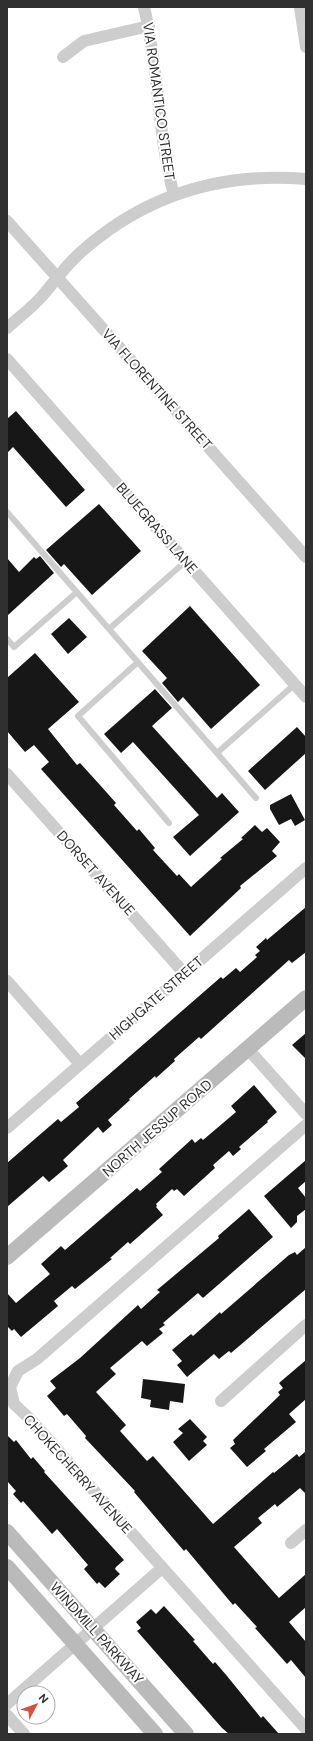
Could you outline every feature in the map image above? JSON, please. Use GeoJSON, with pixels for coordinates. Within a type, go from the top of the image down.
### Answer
{"type":"FeatureCollection","features":[{"type":"Feature","properties":{"kind":"main road","name":"NORTH JESSUP ROAD"},"geometry":{"type":"LineString","coordinates":[[7,1257],[306,998]]}},
{"type":"Feature","properties":{"kind":"main road","name":"WINDMILL PARKWAY"},"geometry":{"type":"LineString","coordinates":[[7,1532],[186,1734]]}},
{"type":"Feature","properties":{"kind":"main road","name":"WINDMILL PARKWAY"},"geometry":{"type":"LineString","coordinates":[[7,1567],[155,1734]]}},
{"type":"Feature","properties":{"kind":"street","name":"VIA ROMANTICO STREET"},"geometry":{"type":"LineString","coordinates":[[144,7],[154,57],[165,158],[174,195]]}},
{"type":"Feature","properties":{"kind":"street"},"geometry":{"type":"LineString","coordinates":[[300,7],[306,47]]}},
{"type":"Feature","properties":{"kind":"street"},"geometry":{"type":"LineString","coordinates":[[63,57],[84,40],[149,26]]}},
{"type":"Feature","properties":{"kind":"street"},"geometry":{"type":"LineString","coordinates":[[7,328],[42,296],[57,276],[82,251],[133,214],[174,195],[207,185],[241,179],[277,176],[306,179]]}},
{"type":"Feature","properties":{"kind":"street","name":"VIA FLORENTINE STREET"},"geometry":{"type":"LineString","coordinates":[[7,221],[306,557]]}},
{"type":"Feature","properties":{"kind":"street","name":"BLUEGRASS LANE"},"geometry":{"type":"LineString","coordinates":[[7,359],[306,697]]}},
{"type":"Feature","properties":{"kind":"street","name":"DORSET AVENUE"},"geometry":{"type":"LineString","coordinates":[[7,774],[184,973]]}},
{"type":"Feature","properties":{"kind":"street","name":"HIGHGATE STREET"},"geometry":{"type":"LineString","coordinates":[[7,1128],[306,868]]}},
{"type":"Feature","properties":{"kind":"street"},"geometry":{"type":"LineString","coordinates":[[7,981],[80,1064]]}},
{"type":"Feature","properties":{"kind":"street"},"geometry":{"type":"LineString","coordinates":[[248,1049],[306,1114]]}},
{"type":"Feature","properties":{"kind":"street","name":"CHOKECHERRY AVENUE"},"geometry":{"type":"LineString","coordinates":[[306,1125],[37,1359],[18,1371],[10,1387],[14,1404],[31,1420],[306,1729]]}},
{"type":"Feature","properties":{"kind":"street"},"geometry":{"type":"LineString","coordinates":[[221,1401],[306,1326]]}},
{"type":"Feature","properties":{"kind":"street"},"geometry":{"type":"LineString","coordinates":[[291,1543],[306,1530]]}},
{"type":"Feature","properties":{"kind":"street"},"geometry":{"type":"LineString","coordinates":[[7,1704],[162,1568]]}},
{"type":"Feature","properties":{"kind":"street"},"geometry":{"type":"LineString","coordinates":[[7,1715],[24,1734]]}},
{"type":"Feature","properties":{"kind":"lane"},"geometry":{"type":"LineString","coordinates":[[7,512],[256,798]]}},
{"type":"Feature","properties":{"kind":"lane"},"geometry":{"type":"LineString","coordinates":[[109,629],[186,561]]}},
{"type":"Feature","properties":{"kind":"lane"},"geometry":{"type":"LineString","coordinates":[[7,639],[14,647],[77,592]]}},
{"type":"Feature","properties":{"kind":"lane"},"geometry":{"type":"LineString","coordinates":[[138,662],[78,716],[169,823]]}},
{"type":"Feature","properties":{"kind":"lane"},"geometry":{"type":"LineString","coordinates":[[217,753],[294,684]]}},
{"type":"Feature","properties":{"kind":"building"},"geometry":{"type":"Polygon","coordinates":[[[16,411],[85,490],[66,507],[13,447],[7,453],[7,419],[16,411]]]}},
{"type":"Feature","properties":{"kind":"building"},"geometry":{"type":"Polygon","coordinates":[[[99,504],[141,551],[92,595],[64,564],[61,567],[46,550],[99,504]]]}},
{"type":"Feature","properties":{"kind":"building"},"geometry":{"type":"Polygon","coordinates":[[[40,556],[54,573],[7,616],[7,558],[19,572],[34,557],[36,559],[40,556]]]}},
{"type":"Feature","properties":{"kind":"building"},"geometry":{"type":"Polygon","coordinates":[[[190,606],[260,685],[211,729],[183,697],[178,702],[162,683],[167,678],[142,651],[190,606]]]}},
{"type":"Feature","properties":{"kind":"building"},"geometry":{"type":"Polygon","coordinates":[[[69,618],[87,637],[68,654],[51,634],[69,618]]]}},
{"type":"Feature","properties":{"kind":"building"},"geometry":{"type":"Polygon","coordinates":[[[35,653],[79,702],[48,729],[77,765],[80,763],[116,803],[114,805],[137,831],[139,829],[155,848],[153,850],[177,876],[179,874],[191,887],[222,859],[220,858],[243,839],[241,838],[255,825],[262,832],[267,828],[280,842],[272,851],[277,856],[240,886],[241,888],[190,936],[41,769],[49,762],[34,745],[25,752],[7,731],[7,678],[35,653]]]}},
{"type":"Feature","properties":{"kind":"building"},"geometry":{"type":"Polygon","coordinates":[[[155,689],[172,708],[152,726],[217,798],[222,793],[239,812],[190,856],[173,837],[199,815],[133,742],[121,753],[104,734],[155,689]]]}},
{"type":"Feature","properties":{"kind":"building"},"geometry":{"type":"Polygon","coordinates":[[[297,727],[306,737],[306,753],[265,790],[248,771],[297,727]]]}},
{"type":"Feature","properties":{"kind":"building"},"geometry":{"type":"Polygon","coordinates":[[[291,794],[305,820],[295,826],[291,819],[279,825],[270,809],[270,805],[291,794]]]}},
{"type":"Feature","properties":{"kind":"building"},"geometry":{"type":"Polygon","coordinates":[[[306,907],[306,952],[292,963],[289,960],[201,1039],[199,1037],[174,1059],[175,1061],[156,1078],[155,1076],[129,1099],[130,1100],[108,1120],[112,1125],[103,1133],[98,1127],[63,1160],[68,1166],[49,1182],[43,1176],[7,1207],[7,1163],[58,1119],[61,1122],[79,1107],[76,1103],[221,977],[223,979],[236,968],[240,972],[257,957],[255,955],[260,951],[256,947],[266,938],[267,940],[306,907]]]}},
{"type":"Feature","properties":{"kind":"building"},"geometry":{"type":"Polygon","coordinates":[[[306,1033],[306,1059],[292,1045],[306,1033]]]}},
{"type":"Feature","properties":{"kind":"building"},"geometry":{"type":"Polygon","coordinates":[[[254,1085],[277,1112],[267,1121],[268,1122],[239,1147],[241,1149],[233,1156],[229,1151],[213,1165],[215,1168],[184,1196],[177,1189],[174,1191],[172,1189],[156,1204],[156,1207],[163,1215],[130,1244],[128,1242],[110,1258],[112,1259],[75,1289],[72,1286],[54,1301],[58,1306],[21,1337],[14,1329],[12,1331],[7,1326],[7,1293],[16,1303],[50,1274],[41,1264],[61,1246],[65,1250],[137,1188],[140,1191],[162,1172],[159,1169],[192,1139],[195,1143],[201,1138],[203,1140],[236,1112],[231,1106],[254,1085]]]}},
{"type":"Feature","properties":{"kind":"building"},"geometry":{"type":"Polygon","coordinates":[[[306,1160],[306,1181],[298,1188],[306,1198],[306,1209],[297,1216],[297,1222],[291,1228],[264,1196],[306,1160]]]}},
{"type":"Feature","properties":{"kind":"building"},"geometry":{"type":"Polygon","coordinates":[[[249,1209],[273,1237],[203,1298],[198,1293],[163,1323],[165,1325],[159,1329],[163,1333],[147,1346],[142,1341],[110,1368],[116,1374],[96,1392],[126,1425],[120,1431],[147,1461],[153,1456],[213,1524],[273,1472],[274,1473],[297,1454],[299,1457],[306,1451],[306,1494],[300,1488],[277,1507],[275,1504],[258,1518],[262,1523],[234,1547],[279,1598],[306,1574],[306,1607],[289,1622],[306,1642],[306,1678],[291,1660],[287,1664],[255,1628],[257,1627],[235,1603],[233,1605],[186,1549],[184,1551],[134,1492],[135,1491],[85,1438],[86,1436],[67,1414],[64,1416],[47,1396],[56,1388],[50,1381],[80,1358],[138,1305],[141,1309],[160,1292],[157,1290],[219,1238],[218,1236],[249,1209]]]}},
{"type":"Feature","properties":{"kind":"building"},"geometry":{"type":"Polygon","coordinates":[[[306,1247],[306,1289],[231,1353],[229,1351],[219,1359],[214,1354],[187,1377],[177,1365],[182,1361],[172,1350],[191,1334],[193,1336],[220,1312],[221,1314],[289,1255],[295,1252],[297,1255],[306,1247]]]}},
{"type":"Feature","properties":{"kind":"building"},"geometry":{"type":"Polygon","coordinates":[[[306,1360],[306,1399],[289,1414],[296,1422],[264,1449],[266,1451],[247,1467],[230,1448],[235,1444],[233,1440],[280,1395],[278,1392],[283,1388],[279,1383],[306,1360]]]}},
{"type":"Feature","properties":{"kind":"building"},"geometry":{"type":"Polygon","coordinates":[[[143,1379],[185,1384],[183,1403],[170,1401],[169,1410],[150,1407],[151,1400],[141,1398],[143,1379]]]}},
{"type":"Feature","properties":{"kind":"building"},"geometry":{"type":"Polygon","coordinates":[[[190,1419],[207,1437],[203,1441],[207,1445],[189,1461],[173,1442],[183,1433],[178,1429],[190,1419]]]}},
{"type":"Feature","properties":{"kind":"building"},"geometry":{"type":"Polygon","coordinates":[[[7,1435],[14,1442],[16,1440],[31,1459],[33,1457],[45,1471],[44,1472],[124,1560],[115,1569],[120,1574],[105,1588],[99,1582],[97,1584],[84,1569],[88,1565],[57,1529],[52,1534],[23,1501],[21,1503],[13,1494],[16,1491],[7,1481],[7,1435]]]}},
{"type":"Feature","properties":{"kind":"building"},"geometry":{"type":"Polygon","coordinates":[[[164,1606],[195,1640],[193,1641],[213,1664],[215,1662],[261,1718],[263,1716],[279,1734],[229,1734],[222,1728],[137,1631],[141,1628],[136,1622],[151,1609],[156,1614],[164,1606]]]}}]}
